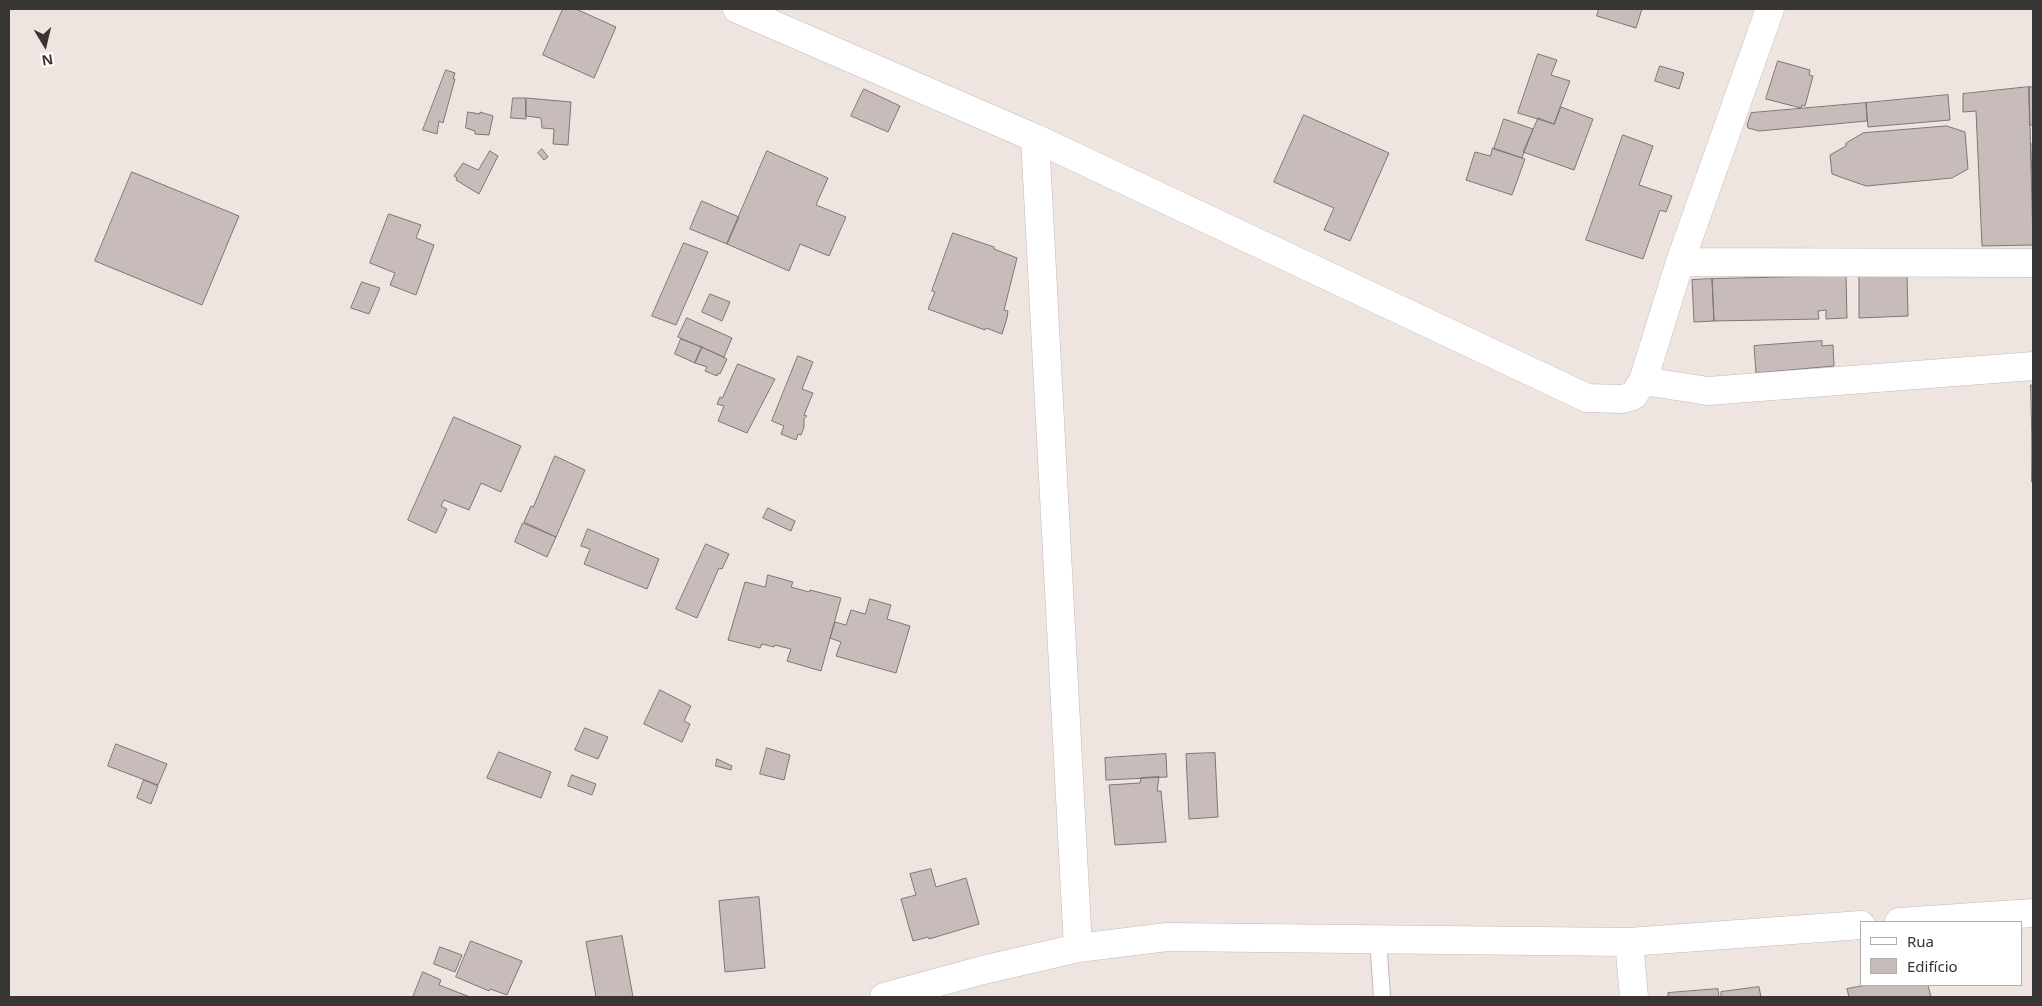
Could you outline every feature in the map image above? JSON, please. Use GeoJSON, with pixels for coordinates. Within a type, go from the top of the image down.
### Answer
{"type":"FeatureCollection","features":[{"type":"Feature","properties":{"kind":"street"},"geometry":{"type":"LineString","coordinates":[[737,9],[1035,138],[1588,398],[1622,400],[1634,396],[1643,381],[1680,262],[1770,9]]}},
{"type":"Feature","properties":{"kind":"street"},"geometry":{"type":"LineString","coordinates":[[1035,138],[1078,948]]}},
{"type":"Feature","properties":{"kind":"street"},"geometry":{"type":"LineString","coordinates":[[1680,262],[2033,263]]}},
{"type":"Feature","properties":{"kind":"street"},"geometry":{"type":"LineString","coordinates":[[1643,381],[1708,391],[2033,366]]}},
{"type":"Feature","properties":{"kind":"street"},"geometry":{"type":"LineString","coordinates":[[1912,921],[2033,912]]}},
{"type":"Feature","properties":{"kind":"street"},"geometry":{"type":"LineString","coordinates":[[884,997],[983,970],[1078,948],[1167,937],[1629,942],[1860,925]]}},
{"type":"Feature","properties":{"kind":"street"},"geometry":{"type":"LineString","coordinates":[[1629,942],[1634,997]]}},
{"type":"Feature","properties":{"kind":"lane"},"geometry":{"type":"LineString","coordinates":[[1378,939],[1382,997]]}},
{"type":"Feature","properties":{"kind":"building"},"geometry":{"type":"Polygon","coordinates":[[[563,9],[576,9],[616,27],[594,78],[543,55],[563,9]]]}},
{"type":"Feature","properties":{"kind":"building"},"geometry":{"type":"Polygon","coordinates":[[[1599,9],[1642,9],[1636,28],[1597,16],[1599,9]]]}},
{"type":"Feature","properties":{"kind":"building"},"geometry":{"type":"Polygon","coordinates":[[[1538,54],[1557,60],[1551,75],[1570,81],[1554,124],[1518,113],[1538,54]]]}},
{"type":"Feature","properties":{"kind":"building"},"geometry":{"type":"Polygon","coordinates":[[[1778,61],[1810,70],[1809,75],[1813,76],[1805,106],[1802,105],[1801,108],[1766,99],[1778,61]]]}},
{"type":"Feature","properties":{"kind":"building"},"geometry":{"type":"Polygon","coordinates":[[[1660,66],[1684,73],[1679,89],[1655,81],[1660,66]]]}},
{"type":"Feature","properties":{"kind":"building"},"geometry":{"type":"Polygon","coordinates":[[[446,70],[455,73],[453,79],[455,79],[443,123],[439,121],[437,134],[423,130],[446,70]]]}},
{"type":"Feature","properties":{"kind":"building"},"geometry":{"type":"Polygon","coordinates":[[[2029,87],[2033,245],[1982,246],[1976,111],[1963,112],[1963,94],[2029,87]]]}},
{"type":"Feature","properties":{"kind":"building"},"geometry":{"type":"Polygon","coordinates":[[[2029,87],[2033,87],[2033,125],[2030,125],[2029,87]]]}},
{"type":"Feature","properties":{"kind":"building"},"geometry":{"type":"Polygon","coordinates":[[[864,89],[900,106],[888,132],[851,116],[864,89]]]}},
{"type":"Feature","properties":{"kind":"building"},"geometry":{"type":"Polygon","coordinates":[[[1948,95],[1950,120],[1868,127],[1866,103],[1948,95]]]}},
{"type":"Feature","properties":{"kind":"building"},"geometry":{"type":"Polygon","coordinates":[[[513,98],[525,98],[526,119],[511,118],[513,98]]]}},
{"type":"Feature","properties":{"kind":"building"},"geometry":{"type":"Polygon","coordinates":[[[526,98],[571,102],[568,145],[553,144],[554,129],[542,128],[541,118],[526,116],[526,98]]]}},
{"type":"Feature","properties":{"kind":"building"},"geometry":{"type":"Polygon","coordinates":[[[1866,103],[1867,121],[1759,131],[1748,128],[1747,125],[1751,113],[1866,103]]]}},
{"type":"Feature","properties":{"kind":"building"},"geometry":{"type":"Polygon","coordinates":[[[1561,107],[1593,119],[1574,170],[1523,152],[1538,118],[1554,124],[1561,107]]]}},
{"type":"Feature","properties":{"kind":"building"},"geometry":{"type":"Polygon","coordinates":[[[468,112],[480,114],[480,112],[493,116],[489,135],[475,134],[475,131],[466,128],[468,112]]]}},
{"type":"Feature","properties":{"kind":"building"},"geometry":{"type":"Polygon","coordinates":[[[1304,115],[1389,153],[1350,241],[1324,230],[1334,208],[1274,182],[1304,115]]]}},
{"type":"Feature","properties":{"kind":"building"},"geometry":{"type":"Polygon","coordinates":[[[1504,119],[1533,129],[1522,158],[1494,149],[1504,119]]]}},
{"type":"Feature","properties":{"kind":"building"},"geometry":{"type":"Polygon","coordinates":[[[1947,126],[1965,132],[1968,169],[1952,178],[1866,186],[1832,174],[1830,155],[1863,133],[1947,126]]]}},
{"type":"Feature","properties":{"kind":"building"},"geometry":{"type":"Polygon","coordinates":[[[1623,135],[1653,146],[1639,185],[1672,196],[1666,212],[1660,210],[1643,259],[1586,240],[1623,135]]]}},
{"type":"Feature","properties":{"kind":"building"},"geometry":{"type":"Polygon","coordinates":[[[2031,144],[2033,144],[2033,199],[2031,144]]]}},
{"type":"Feature","properties":{"kind":"building"},"geometry":{"type":"Polygon","coordinates":[[[1493,148],[1525,159],[1512,195],[1466,180],[1475,152],[1490,156],[1493,148]]]}},
{"type":"Feature","properties":{"kind":"building"},"geometry":{"type":"Polygon","coordinates":[[[542,149],[548,157],[544,160],[538,153],[542,149]]]}},
{"type":"Feature","properties":{"kind":"building"},"geometry":{"type":"Polygon","coordinates":[[[490,151],[498,156],[479,194],[456,180],[457,178],[454,176],[463,163],[478,170],[490,151]]]}},
{"type":"Feature","properties":{"kind":"building"},"geometry":{"type":"Polygon","coordinates":[[[767,151],[828,178],[816,205],[846,217],[829,256],[800,244],[789,271],[727,244],[767,151]]]}},
{"type":"Feature","properties":{"kind":"building"},"geometry":{"type":"Polygon","coordinates":[[[132,172],[239,216],[202,305],[95,261],[132,172]]]}},
{"type":"Feature","properties":{"kind":"building"},"geometry":{"type":"Polygon","coordinates":[[[702,201],[739,217],[727,244],[690,229],[702,201]]]}},
{"type":"Feature","properties":{"kind":"building"},"geometry":{"type":"Polygon","coordinates":[[[389,214],[421,225],[416,238],[434,245],[416,295],[390,285],[395,273],[370,263],[389,214]]]}},
{"type":"Feature","properties":{"kind":"building"},"geometry":{"type":"Polygon","coordinates":[[[953,233],[994,247],[994,249],[1017,258],[1004,310],[1008,311],[1002,334],[986,328],[985,330],[928,309],[935,292],[932,291],[953,233]]]}},
{"type":"Feature","properties":{"kind":"building"},"geometry":{"type":"Polygon","coordinates":[[[684,243],[708,252],[676,325],[652,316],[684,243]]]}},
{"type":"Feature","properties":{"kind":"building"},"geometry":{"type":"Polygon","coordinates":[[[1907,275],[1908,316],[1859,318],[1859,276],[1907,275]]]}},
{"type":"Feature","properties":{"kind":"building"},"geometry":{"type":"Polygon","coordinates":[[[1846,276],[1847,318],[1826,319],[1826,310],[1818,311],[1819,319],[1714,321],[1712,279],[1846,276]]]}},
{"type":"Feature","properties":{"kind":"building"},"geometry":{"type":"Polygon","coordinates":[[[1712,279],[1714,321],[1694,322],[1692,280],[1712,279]]]}},
{"type":"Feature","properties":{"kind":"building"},"geometry":{"type":"Polygon","coordinates":[[[362,282],[380,288],[369,314],[351,308],[362,282]]]}},
{"type":"Feature","properties":{"kind":"building"},"geometry":{"type":"Polygon","coordinates":[[[710,294],[730,302],[722,321],[702,312],[710,294]]]}},
{"type":"Feature","properties":{"kind":"building"},"geometry":{"type":"Polygon","coordinates":[[[687,318],[732,338],[724,357],[678,337],[687,318]]]}},
{"type":"Feature","properties":{"kind":"building"},"geometry":{"type":"Polygon","coordinates":[[[681,339],[702,347],[695,363],[675,354],[681,339]]]}},
{"type":"Feature","properties":{"kind":"building"},"geometry":{"type":"Polygon","coordinates":[[[1822,341],[1822,346],[1833,345],[1834,366],[1756,373],[1754,346],[1822,341]]]}},
{"type":"Feature","properties":{"kind":"building"},"geometry":{"type":"Polygon","coordinates":[[[702,347],[727,359],[720,374],[718,373],[717,376],[705,371],[707,367],[695,363],[702,347]]]}},
{"type":"Feature","properties":{"kind":"building"},"geometry":{"type":"Polygon","coordinates":[[[798,356],[813,362],[802,389],[813,393],[804,415],[807,416],[804,419],[804,427],[801,435],[798,434],[796,440],[781,434],[784,426],[772,421],[798,356]]]}},
{"type":"Feature","properties":{"kind":"building"},"geometry":{"type":"Polygon","coordinates":[[[738,364],[775,379],[747,433],[718,421],[724,406],[717,404],[720,397],[722,398],[738,364]]]}},
{"type":"Feature","properties":{"kind":"building"},"geometry":{"type":"Polygon","coordinates":[[[2031,385],[2033,385],[2033,439],[2032,437],[2031,385]]]}},
{"type":"Feature","properties":{"kind":"building"},"geometry":{"type":"Polygon","coordinates":[[[454,417],[521,446],[501,492],[481,483],[469,510],[444,500],[441,506],[447,509],[436,533],[408,520],[454,417]]]}},
{"type":"Feature","properties":{"kind":"building"},"geometry":{"type":"Polygon","coordinates":[[[2032,437],[2033,482],[2032,482],[2032,437]]]}},
{"type":"Feature","properties":{"kind":"building"},"geometry":{"type":"Polygon","coordinates":[[[555,456],[585,470],[556,537],[524,522],[531,506],[533,507],[555,456]]]}},
{"type":"Feature","properties":{"kind":"building"},"geometry":{"type":"Polygon","coordinates":[[[768,508],[795,521],[791,531],[763,518],[768,508]]]}},
{"type":"Feature","properties":{"kind":"building"},"geometry":{"type":"Polygon","coordinates":[[[523,523],[556,537],[547,557],[515,542],[523,523]]]}},
{"type":"Feature","properties":{"kind":"building"},"geometry":{"type":"Polygon","coordinates":[[[588,529],[659,559],[647,589],[584,564],[590,549],[581,546],[588,529]]]}},
{"type":"Feature","properties":{"kind":"building"},"geometry":{"type":"Polygon","coordinates":[[[706,544],[729,554],[722,569],[719,568],[697,618],[676,609],[706,544]]]}},
{"type":"Feature","properties":{"kind":"building"},"geometry":{"type":"Polygon","coordinates":[[[768,575],[793,582],[791,587],[841,598],[821,671],[787,661],[791,649],[762,644],[760,648],[728,640],[745,582],[765,587],[768,575]]]}},
{"type":"Feature","properties":{"kind":"building"},"geometry":{"type":"Polygon","coordinates":[[[870,599],[891,605],[887,619],[910,626],[896,673],[836,656],[841,642],[830,638],[835,622],[846,625],[851,610],[865,614],[870,599]]]}},
{"type":"Feature","properties":{"kind":"building"},"geometry":{"type":"Polygon","coordinates":[[[660,690],[691,706],[684,721],[690,724],[682,742],[644,724],[660,690]]]}},
{"type":"Feature","properties":{"kind":"building"},"geometry":{"type":"Polygon","coordinates":[[[585,728],[608,737],[598,759],[575,750],[585,728]]]}},
{"type":"Feature","properties":{"kind":"building"},"geometry":{"type":"Polygon","coordinates":[[[116,744],[167,764],[158,785],[108,766],[116,744]]]}},
{"type":"Feature","properties":{"kind":"building"},"geometry":{"type":"Polygon","coordinates":[[[767,748],[790,755],[784,780],[760,774],[767,748]]]}},
{"type":"Feature","properties":{"kind":"building"},"geometry":{"type":"Polygon","coordinates":[[[499,752],[551,772],[541,798],[487,778],[499,752]]]}},
{"type":"Feature","properties":{"kind":"building"},"geometry":{"type":"Polygon","coordinates":[[[1215,753],[1218,817],[1189,819],[1186,754],[1215,753]]]}},
{"type":"Feature","properties":{"kind":"building"},"geometry":{"type":"Polygon","coordinates":[[[1166,754],[1167,777],[1106,780],[1105,758],[1166,754]]]}},
{"type":"Feature","properties":{"kind":"building"},"geometry":{"type":"Polygon","coordinates":[[[717,759],[732,766],[731,770],[716,766],[717,759]]]}},
{"type":"Feature","properties":{"kind":"building"},"geometry":{"type":"Polygon","coordinates":[[[572,775],[596,784],[592,795],[568,786],[572,775]]]}},
{"type":"Feature","properties":{"kind":"building"},"geometry":{"type":"Polygon","coordinates":[[[1159,777],[1157,791],[1161,791],[1166,842],[1115,845],[1109,785],[1140,783],[1141,778],[1159,777]]]}},
{"type":"Feature","properties":{"kind":"building"},"geometry":{"type":"Polygon","coordinates":[[[144,780],[158,786],[151,804],[137,798],[144,780]]]}},
{"type":"Feature","properties":{"kind":"building"},"geometry":{"type":"Polygon","coordinates":[[[931,869],[936,887],[966,878],[979,924],[929,939],[928,937],[913,941],[901,899],[916,895],[910,874],[931,869]]]}},
{"type":"Feature","properties":{"kind":"building"},"geometry":{"type":"Polygon","coordinates":[[[759,897],[765,968],[725,972],[719,901],[759,897]]]}},
{"type":"Feature","properties":{"kind":"building"},"geometry":{"type":"Polygon","coordinates":[[[622,936],[633,997],[596,997],[586,942],[622,936]]]}},
{"type":"Feature","properties":{"kind":"building"},"geometry":{"type":"Polygon","coordinates":[[[471,941],[522,961],[507,995],[490,989],[489,991],[456,977],[471,941]]]}},
{"type":"Feature","properties":{"kind":"building"},"geometry":{"type":"Polygon","coordinates":[[[440,947],[462,955],[455,972],[434,964],[440,947]]]}},
{"type":"Feature","properties":{"kind":"building"},"geometry":{"type":"Polygon","coordinates":[[[423,972],[441,980],[439,985],[470,997],[413,997],[423,972]]]}},
{"type":"Feature","properties":{"kind":"building"},"geometry":{"type":"Polygon","coordinates":[[[1862,986],[1928,986],[1931,997],[1849,997],[1847,989],[1862,986]]]}},
{"type":"Feature","properties":{"kind":"building"},"geometry":{"type":"Polygon","coordinates":[[[1759,987],[1761,997],[1721,997],[1721,992],[1759,987]]]}},
{"type":"Feature","properties":{"kind":"building"},"geometry":{"type":"Polygon","coordinates":[[[1718,989],[1719,997],[1668,997],[1668,993],[1718,989]]]}}]}
